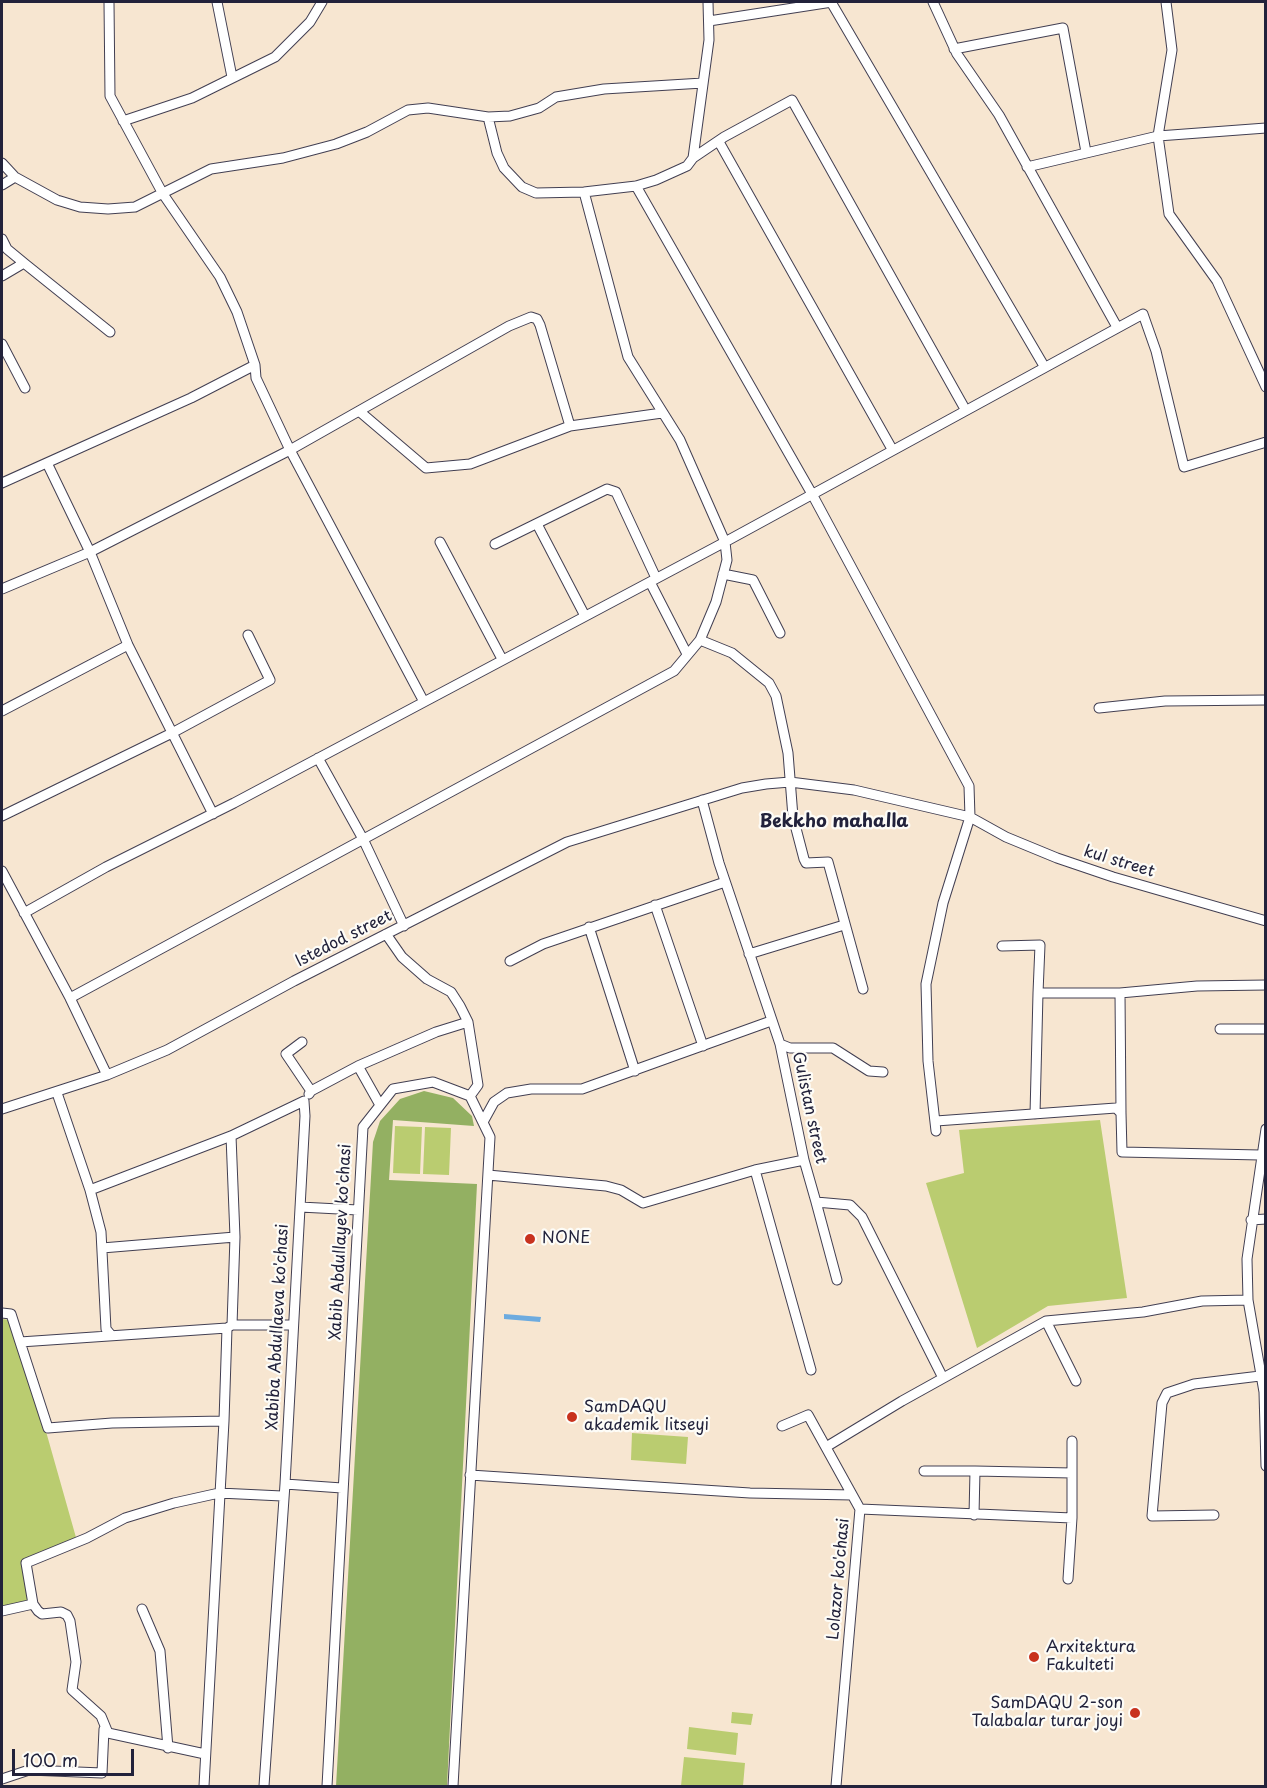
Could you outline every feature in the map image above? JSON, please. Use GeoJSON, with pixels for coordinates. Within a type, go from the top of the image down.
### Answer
{"type":"FeatureCollection","features":[{"type":"Feature","properties":{"kind":"street"},"geometry":{"type":"LineString","coordinates":[[109,2],[110,96],[163,194],[220,277],[237,312],[255,365],[256,378],[290,450],[424,702]]}},
{"type":"Feature","properties":{"kind":"street"},"geometry":{"type":"LineString","coordinates":[[217,2],[232,77]]}},
{"type":"Feature","properties":{"kind":"street"},"geometry":{"type":"LineString","coordinates":[[123,120],[192,98],[275,57],[310,22],[322,2]]}},
{"type":"Feature","properties":{"kind":"street"},"geometry":{"type":"LineString","coordinates":[[693,158],[710,39],[708,2]]}},
{"type":"Feature","properties":{"kind":"street"},"geometry":{"type":"LineString","coordinates":[[709,21],[807,3],[831,2],[1044,366]]}},
{"type":"Feature","properties":{"kind":"street"},"geometry":{"type":"LineString","coordinates":[[933,2],[954,49],[999,116],[1117,327]]}},
{"type":"Feature","properties":{"kind":"street"},"geometry":{"type":"LineString","coordinates":[[1166,2],[1172,50],[1158,136],[1168,214],[1217,281],[1266,387]]}},
{"type":"Feature","properties":{"kind":"street"},"geometry":{"type":"LineString","coordinates":[[954,49],[1063,28],[1086,152]]}},
{"type":"Feature","properties":{"kind":"street"},"geometry":{"type":"LineString","coordinates":[[2,163],[15,177],[57,200],[80,207],[108,209],[135,207],[211,169],[283,158],[336,144],[367,132],[408,110],[428,108],[488,117],[510,116],[539,108],[556,97],[604,89],[704,83]]}},
{"type":"Feature","properties":{"kind":"street"},"geometry":{"type":"LineString","coordinates":[[488,117],[500,160],[522,187],[536,193],[584,192],[636,186],[656,180],[687,166],[693,158],[792,100],[965,409]]}},
{"type":"Feature","properties":{"kind":"street"},"geometry":{"type":"LineString","coordinates":[[1028,166],[1158,136],[1266,128]]}},
{"type":"Feature","properties":{"kind":"street"},"geometry":{"type":"LineString","coordinates":[[719,142],[892,449]]}},
{"type":"Feature","properties":{"kind":"street"},"geometry":{"type":"LineString","coordinates":[[2,185],[15,177]]}},
{"type":"Feature","properties":{"kind":"street"},"geometry":{"type":"LineString","coordinates":[[636,186],[812,494],[969,786],[970,817],[943,903],[926,984],[928,1061],[936,1126],[1035,1114],[1116,1108],[1121,1113]]}},
{"type":"Feature","properties":{"kind":"street"},"geometry":{"type":"LineString","coordinates":[[70,998],[674,671],[700,640],[716,602],[727,560],[725,542],[680,440],[628,357],[584,192]]}},
{"type":"Feature","properties":{"kind":"street"},"geometry":{"type":"LineString","coordinates":[[2,238],[7,249],[110,332]]}},
{"type":"Feature","properties":{"kind":"street"},"geometry":{"type":"LineString","coordinates":[[2,276],[24,263]]}},
{"type":"Feature","properties":{"kind":"street"},"geometry":{"type":"LineString","coordinates":[[24,913],[106,867],[213,814],[725,542],[965,409],[1143,314],[1156,351],[1184,467],[1266,442]]}},
{"type":"Feature","properties":{"kind":"street"},"geometry":{"type":"LineString","coordinates":[[2,589],[90,552],[290,450],[509,326],[534,317],[540,325],[570,426]]}},
{"type":"Feature","properties":{"kind":"street"},"geometry":{"type":"LineString","coordinates":[[2,344],[25,388]]}},
{"type":"Feature","properties":{"kind":"street"},"geometry":{"type":"LineString","coordinates":[[2,483],[191,398],[255,365]]}},
{"type":"Feature","properties":{"kind":"street"},"geometry":{"type":"LineString","coordinates":[[359,411],[426,468],[470,464],[570,426],[662,413]]}},
{"type":"Feature","properties":{"kind":"street"},"geometry":{"type":"LineString","coordinates":[[47,463],[90,552],[128,645],[213,814]]}},
{"type":"Feature","properties":{"kind":"street"},"geometry":{"type":"LineString","coordinates":[[495,544],[607,489],[616,492],[687,654]]}},
{"type":"Feature","properties":{"kind":"street"},"geometry":{"type":"LineString","coordinates":[[537,524],[585,616]]}},
{"type":"Feature","properties":{"kind":"street"},"geometry":{"type":"LineString","coordinates":[[440,542],[502,659]]}},
{"type":"Feature","properties":{"kind":"street"},"geometry":{"type":"LineString","coordinates":[[723,574],[753,580],[780,633]]}},
{"type":"Feature","properties":{"kind":"street"},"geometry":{"type":"LineString","coordinates":[[2,816],[172,733],[270,680],[248,635]]}},
{"type":"Feature","properties":{"kind":"street"},"geometry":{"type":"LineString","coordinates":[[700,640],[732,652],[769,683],[776,696],[788,753],[793,817],[804,859],[806,863],[828,862],[863,989]]}},
{"type":"Feature","properties":{"kind":"street"},"geometry":{"type":"LineString","coordinates":[[2,711],[128,645]]}},
{"type":"Feature","properties":{"kind":"street"},"geometry":{"type":"LineString","coordinates":[[1099,708],[1165,701],[1266,700]]}},
{"type":"Feature","properties":{"kind":"street"},"geometry":{"type":"LineString","coordinates":[[318,758],[363,840],[404,926]]}},
{"type":"Feature","properties":{"kind":"street","name":"kul street"},"geometry":{"type":"LineString","coordinates":[[790,782],[854,790],[970,817],[1006,837],[1057,858],[1113,877],[1266,921]]}},
{"type":"Feature","properties":{"kind":"street","name":"Istedod street"},"geometry":{"type":"LineString","coordinates":[[2,1109],[57,1093],[167,1050],[386,934],[567,842],[742,788],[790,782]]}},
{"type":"Feature","properties":{"kind":"street","name":"Gulistan street"},"geometry":{"type":"LineString","coordinates":[[702,800],[725,882],[780,1044],[804,1160],[837,1280]]}},
{"type":"Feature","properties":{"kind":"street"},"geometry":{"type":"LineString","coordinates":[[2,871],[70,998],[107,1075]]}},
{"type":"Feature","properties":{"kind":"street"},"geometry":{"type":"LineString","coordinates":[[510,961],[543,944],[589,927],[725,882]]}},
{"type":"Feature","properties":{"kind":"street"},"geometry":{"type":"LineString","coordinates":[[655,905],[703,1046]]}},
{"type":"Feature","properties":{"kind":"street"},"geometry":{"type":"LineString","coordinates":[[749,954],[844,925]]}},
{"type":"Feature","properties":{"kind":"street"},"geometry":{"type":"LineString","coordinates":[[589,927],[636,1071]]}},
{"type":"Feature","properties":{"kind":"street"},"geometry":{"type":"LineString","coordinates":[[386,934],[402,957],[428,979],[451,992],[468,1022],[478,1085],[470,1096],[490,1137],[453,1786]]}},
{"type":"Feature","properties":{"kind":"street"},"geometry":{"type":"LineString","coordinates":[[1002,946],[1040,945],[1035,1114]]}},
{"type":"Feature","properties":{"kind":"street"},"geometry":{"type":"LineString","coordinates":[[1038,993],[1120,993],[1197,986],[1266,985]]}},
{"type":"Feature","properties":{"kind":"street"},"geometry":{"type":"LineString","coordinates":[[1120,993],[1122,1152],[1260,1155]]}},
{"type":"Feature","properties":{"kind":"street"},"geometry":{"type":"LineString","coordinates":[[483,1122],[494,1102],[507,1093],[582,1089],[771,1021]]}},
{"type":"Feature","properties":{"kind":"street"},"geometry":{"type":"LineString","coordinates":[[90,1190],[231,1136],[304,1101],[311,1091],[358,1066],[436,1032],[468,1022]]}},
{"type":"Feature","properties":{"kind":"street"},"geometry":{"type":"LineString","coordinates":[[1220,1029],[1266,1029]]}},
{"type":"Feature","properties":{"kind":"street"},"geometry":{"type":"LineString","coordinates":[[302,1042],[286,1054],[311,1091]]}},
{"type":"Feature","properties":{"kind":"street"},"geometry":{"type":"LineString","coordinates":[[780,1044],[790,1048],[833,1048],[868,1071],[883,1072]]}},
{"type":"Feature","properties":{"kind":"street"},"geometry":{"type":"LineString","coordinates":[[358,1066],[380,1105]]}},
{"type":"Feature","properties":{"kind":"street","name":"Xabib Abdullayev ko'chasi"},"geometry":{"type":"LineString","coordinates":[[327,1786],[363,1127],[393,1089],[433,1082],[470,1096]]}},
{"type":"Feature","properties":{"kind":"street"},"geometry":{"type":"LineString","coordinates":[[57,1093],[90,1190],[101,1232],[106,1329],[111,1335]]}},
{"type":"Feature","properties":{"kind":"street","name":"Xabiba Abdullaeva ko'chasi"},"geometry":{"type":"LineString","coordinates":[[264,1786],[282,1496],[285,1484],[304,1101]]}},
{"type":"Feature","properties":{"kind":"street"},"geometry":{"type":"LineString","coordinates":[[1266,1129],[1260,1155],[1247,1259],[1248,1300],[1260,1376],[1265,1392],[1266,1466]]}},
{"type":"Feature","properties":{"kind":"street"},"geometry":{"type":"LineString","coordinates":[[204,1786],[235,1237],[231,1136]]}},
{"type":"Feature","properties":{"kind":"street"},"geometry":{"type":"LineString","coordinates":[[488,1175],[606,1185],[621,1190],[643,1203],[755,1170],[804,1160]]}},
{"type":"Feature","properties":{"kind":"street"},"geometry":{"type":"LineString","coordinates":[[755,1170],[812,1370]]}},
{"type":"Feature","properties":{"kind":"street"},"geometry":{"type":"LineString","coordinates":[[816,1202],[850,1205],[862,1217],[943,1378]]}},
{"type":"Feature","properties":{"kind":"street"},"geometry":{"type":"LineString","coordinates":[[300,1206],[358,1210]]}},
{"type":"Feature","properties":{"kind":"street"},"geometry":{"type":"LineString","coordinates":[[1251,1220],[1266,1219]]}},
{"type":"Feature","properties":{"kind":"street"},"geometry":{"type":"LineString","coordinates":[[102,1248],[235,1237]]}},
{"type":"Feature","properties":{"kind":"street"},"geometry":{"type":"LineString","coordinates":[[826,1447],[943,1378],[1046,1322],[1143,1312],[1202,1300],[1248,1300]]}},
{"type":"Feature","properties":{"kind":"street"},"geometry":{"type":"LineString","coordinates":[[2,1313],[11,1314],[48,1428],[112,1423],[225,1421]]}},
{"type":"Feature","properties":{"kind":"street"},"geometry":{"type":"LineString","coordinates":[[1046,1322],[1076,1381]]}},
{"type":"Feature","properties":{"kind":"street"},"geometry":{"type":"LineString","coordinates":[[20,1342],[111,1335],[116,1337],[230,1326],[293,1325]]}},
{"type":"Feature","properties":{"kind":"street"},"geometry":{"type":"LineString","coordinates":[[1214,1515],[1152,1516],[1162,1403],[1167,1393],[1194,1384],[1260,1376]]}},
{"type":"Feature","properties":{"kind":"street","name":"Lolazor ko'chasi"},"geometry":{"type":"LineString","coordinates":[[782,1426],[808,1415],[860,1509],[836,1786]]}},
{"type":"Feature","properties":{"kind":"street"},"geometry":{"type":"LineString","coordinates":[[1068,1579],[1072,1518],[1072,1441]]}},
{"type":"Feature","properties":{"kind":"street"},"geometry":{"type":"LineString","coordinates":[[924,1471],[1072,1473]]}},
{"type":"Feature","properties":{"kind":"street"},"geometry":{"type":"LineString","coordinates":[[974,1515],[975,1471]]}},
{"type":"Feature","properties":{"kind":"street"},"geometry":{"type":"LineString","coordinates":[[470,1475],[750,1493],[852,1495]]}},
{"type":"Feature","properties":{"kind":"street"},"geometry":{"type":"LineString","coordinates":[[285,1484],[342,1488]]}},
{"type":"Feature","properties":{"kind":"street"},"geometry":{"type":"LineString","coordinates":[[2,1779],[29,1770],[102,1773],[104,1729],[101,1716],[72,1690],[76,1662],[70,1621],[67,1615],[61,1612],[42,1614],[33,1604],[26,1563],[87,1538],[125,1518],[219,1493],[282,1496]]}},
{"type":"Feature","properties":{"kind":"street"},"geometry":{"type":"LineString","coordinates":[[860,1509],[1072,1518]]}},
{"type":"Feature","properties":{"kind":"street"},"geometry":{"type":"LineString","coordinates":[[2,1611],[33,1604]]}},
{"type":"Feature","properties":{"kind":"street"},"geometry":{"type":"LineString","coordinates":[[142,1609],[160,1651],[168,1748]]}},
{"type":"Feature","properties":{"kind":"street"},"geometry":{"type":"LineString","coordinates":[[104,1729],[115,1736],[205,1754]]}},
{"type":"Feature","properties":{"kind":"green space"},"geometry":{"type":"Polygon","coordinates":[[[424,1091],[453,1098],[472,1116],[474,1126],[393,1120],[389,1180],[477,1184],[447,1786],[336,1786],[373,1142],[380,1121],[400,1099],[424,1091]]]}},
{"type":"Feature","properties":{"kind":"green space"},"geometry":{"type":"Polygon","coordinates":[[[1100,1120],[1127,1298],[1048,1306],[977,1348],[926,1183],[964,1173],[959,1130],[1100,1120]]]}},
{"type":"Feature","properties":{"kind":"green space"},"geometry":{"type":"Polygon","coordinates":[[[395,1126],[422,1127],[420,1174],[393,1173],[395,1126]]]}},
{"type":"Feature","properties":{"kind":"green space"},"geometry":{"type":"Polygon","coordinates":[[[425,1127],[451,1128],[449,1175],[423,1174],[425,1127]]]}},
{"type":"Feature","properties":{"kind":"green space"},"geometry":{"type":"Polygon","coordinates":[[[2,1319],[10,1320],[32,1382],[77,1541],[24,1562],[33,1604],[2,1611],[2,1319]]]}},
{"type":"Feature","properties":{"kind":"green space"},"geometry":{"type":"Polygon","coordinates":[[[632,1433],[688,1437],[686,1464],[631,1460],[632,1433]]]}},
{"type":"Feature","properties":{"kind":"green space"},"geometry":{"type":"Polygon","coordinates":[[[732,1712],[753,1714],[751,1725],[731,1723],[732,1712]]]}},
{"type":"Feature","properties":{"kind":"green space"},"geometry":{"type":"Polygon","coordinates":[[[689,1727],[738,1733],[736,1755],[687,1749],[689,1727]]]}},
{"type":"Feature","properties":{"kind":"green space"},"geometry":{"type":"Polygon","coordinates":[[[684,1757],[745,1763],[743,1786],[681,1786],[684,1757]]]}},
{"type":"Feature","properties":{"kind":"water"},"geometry":{"type":"Polygon","coordinates":[[[504,1314],[541,1317],[540,1322],[504,1319],[504,1314]]]}},
{"type":"Feature","properties":{"kind":"place","name":"NONE"},"geometry":{"type":"Point","coordinates":[530,1239]}},
{"type":"Feature","properties":{"kind":"place","name":"SamDAQU akademik litseyi"},"geometry":{"type":"Point","coordinates":[572,1417]}},
{"type":"Feature","properties":{"kind":"place","name":"Arxitektura Fakulteti"},"geometry":{"type":"Point","coordinates":[1034,1657]}},
{"type":"Feature","properties":{"kind":"place","name":"SamDAQU 2-son Talabalar turar joyi"},"geometry":{"type":"Point","coordinates":[1135,1713]}},
{"type":"Feature","properties":{"kind":"district","name":"Bekkho mahalla"},"geometry":{"type":"Point","coordinates":[834,822]}}]}
